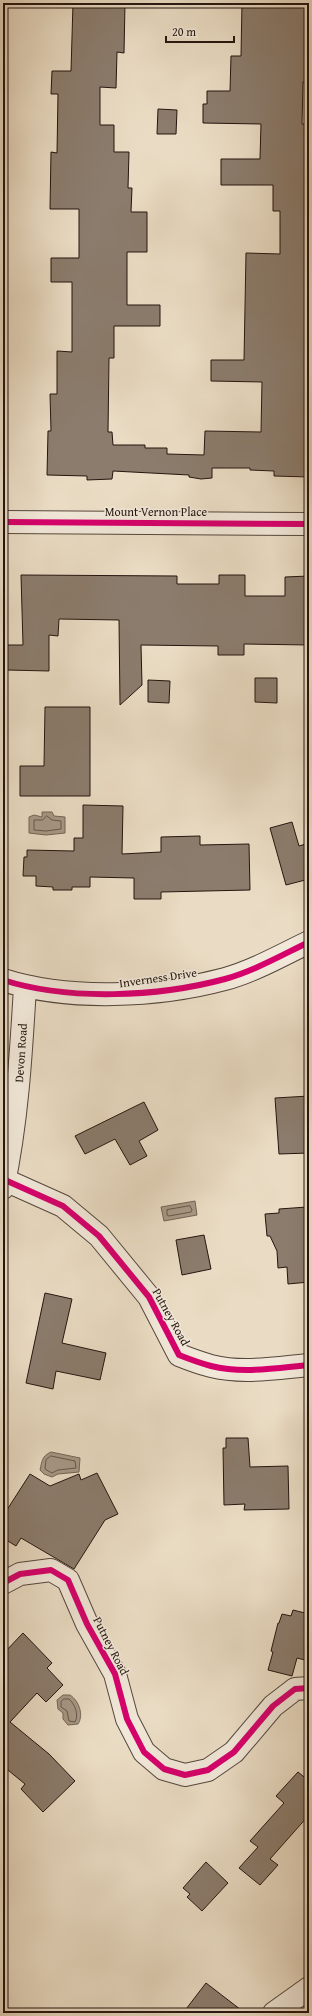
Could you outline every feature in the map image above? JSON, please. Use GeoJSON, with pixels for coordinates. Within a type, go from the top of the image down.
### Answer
{"type":"FeatureCollection","features":[{"type":"Feature","properties":{"kind":"street","name":"Mount Vernon Place"},"geometry":{"type":"LineString","coordinates":[[3,522],[309,524]]}},
{"type":"Feature","properties":{"kind":"street","name":"Inverness Drive"},"geometry":{"type":"LineString","coordinates":[[3,980],[25,987],[118,996],[177,988],[226,979],[276,959],[309,942]]}},
{"type":"Feature","properties":{"kind":"street","name":"Devon Road"},"geometry":{"type":"LineString","coordinates":[[4,1184],[16,1120],[25,987]]}},
{"type":"Feature","properties":{"kind":"street","name":"Putney Road"},"geometry":{"type":"LineString","coordinates":[[4,1184],[63,1206],[98,1236],[149,1297],[179,1355],[211,1366],[231,1369],[257,1370],[309,1365]]}},
{"type":"Feature","properties":{"kind":"street","name":"Putney Road"},"geometry":{"type":"LineString","coordinates":[[3,1583],[20,1574],[51,1570],[68,1580],[87,1624],[115,1674],[127,1719],[144,1752],[164,1769],[184,1775],[208,1770],[234,1752],[273,1706],[295,1689],[309,1688]]}},
{"type":"Feature","properties":{"kind":"street"},"geometry":{"type":"LineString","coordinates":[[274,2013],[309,1988]]}},
{"type":"Feature","properties":{"kind":"water"},"geometry":{"type":"Polygon","coordinates":[[[42,812],[52,812],[54,816],[65,817],[65,833],[46,835],[29,833],[29,817],[34,815],[42,817],[42,812]]]}},
{"type":"Feature","properties":{"kind":"water"},"geometry":{"type":"Polygon","coordinates":[[[195,1201],[197,1215],[164,1221],[161,1207],[195,1201]]]}},
{"type":"Feature","properties":{"kind":"water"},"geometry":{"type":"Polygon","coordinates":[[[51,1452],[80,1458],[79,1472],[58,1474],[52,1477],[44,1474],[40,1470],[42,1461],[46,1455],[51,1452]]]}},
{"type":"Feature","properties":{"kind":"water"},"geometry":{"type":"Polygon","coordinates":[[[63,1695],[70,1695],[78,1704],[81,1717],[78,1724],[68,1725],[63,1719],[63,1713],[58,1709],[57,1700],[63,1695]]]}},
{"type":"Feature","properties":{"kind":"building"},"geometry":{"type":"Polygon","coordinates":[[[73,3],[125,3],[124,53],[117,52],[116,88],[100,87],[100,125],[114,125],[114,152],[129,152],[128,188],[132,188],[131,212],[147,212],[147,252],[127,252],[127,305],[160,305],[160,326],[114,326],[114,358],[109,358],[108,432],[112,432],[113,445],[145,445],[145,448],[167,448],[167,454],[204,455],[205,431],[261,432],[262,382],[211,381],[211,360],[244,360],[246,253],[280,254],[280,211],[273,211],[273,185],[221,185],[221,159],[260,159],[261,124],[203,123],[203,104],[207,104],[207,91],[230,91],[231,56],[241,56],[242,3],[309,3],[309,83],[303,82],[302,124],[309,124],[309,288],[305,288],[305,330],[309,330],[309,477],[274,476],[274,471],[250,470],[250,468],[212,468],[212,478],[201,479],[189,477],[189,475],[113,471],[112,479],[87,480],[87,476],[47,475],[48,431],[51,431],[50,394],[57,394],[57,351],[72,352],[72,282],[51,282],[51,258],[79,258],[79,209],[50,209],[51,152],[57,153],[58,94],[51,94],[52,71],[71,71],[73,3]]]}},
{"type":"Feature","properties":{"kind":"building"},"geometry":{"type":"Polygon","coordinates":[[[158,109],[177,110],[176,134],[157,134],[158,109]]]}},
{"type":"Feature","properties":{"kind":"building"},"geometry":{"type":"Polygon","coordinates":[[[21,575],[177,576],[177,584],[219,584],[219,575],[245,575],[245,596],[285,596],[285,577],[309,576],[309,645],[244,644],[244,655],[218,655],[218,646],[141,645],[142,685],[120,705],[119,620],[59,619],[58,636],[49,635],[49,671],[7,670],[6,645],[23,645],[21,575]]]}},
{"type":"Feature","properties":{"kind":"building"},"geometry":{"type":"Polygon","coordinates":[[[255,678],[277,678],[277,703],[255,702],[255,678]]]}},
{"type":"Feature","properties":{"kind":"building"},"geometry":{"type":"Polygon","coordinates":[[[148,680],[170,681],[169,703],[148,702],[148,680]]]}},
{"type":"Feature","properties":{"kind":"building"},"geometry":{"type":"Polygon","coordinates":[[[45,707],[90,707],[90,796],[20,796],[20,766],[44,766],[45,707]]]}},
{"type":"Feature","properties":{"kind":"building"},"geometry":{"type":"Polygon","coordinates":[[[83,805],[123,806],[122,854],[161,852],[161,837],[200,836],[200,845],[249,844],[250,890],[161,892],[161,899],[134,899],[134,878],[90,877],[90,887],[72,887],[72,890],[53,890],[53,887],[36,886],[36,876],[23,876],[24,857],[27,857],[27,850],[74,851],[74,838],[83,838],[83,805]]]}},
{"type":"Feature","properties":{"kind":"building"},"geometry":{"type":"Polygon","coordinates":[[[292,822],[299,846],[309,843],[309,879],[286,885],[270,828],[292,822]]]}},
{"type":"Feature","properties":{"kind":"building"},"geometry":{"type":"Polygon","coordinates":[[[309,1096],[309,1153],[279,1154],[275,1098],[309,1096]]]}},
{"type":"Feature","properties":{"kind":"building"},"geometry":{"type":"Polygon","coordinates":[[[144,1102],[158,1130],[139,1141],[147,1156],[130,1165],[115,1139],[85,1154],[75,1136],[144,1102]]]}},
{"type":"Feature","properties":{"kind":"building"},"geometry":{"type":"Polygon","coordinates":[[[307,1207],[307,1211],[309,1211],[309,1282],[288,1284],[287,1267],[278,1268],[277,1251],[270,1236],[267,1236],[265,1214],[279,1213],[279,1209],[307,1207]]]}},
{"type":"Feature","properties":{"kind":"building"},"geometry":{"type":"Polygon","coordinates":[[[204,1235],[211,1269],[182,1275],[176,1240],[204,1235]]]}},
{"type":"Feature","properties":{"kind":"building"},"geometry":{"type":"Polygon","coordinates":[[[45,1293],[72,1299],[62,1343],[106,1353],[100,1380],[56,1371],[53,1389],[26,1383],[45,1293]]]}},
{"type":"Feature","properties":{"kind":"building"},"geometry":{"type":"Polygon","coordinates":[[[226,1438],[248,1438],[250,1467],[288,1466],[289,1509],[244,1510],[245,1504],[224,1505],[223,1448],[226,1448],[226,1438]]]}},
{"type":"Feature","properties":{"kind":"building"},"geometry":{"type":"Polygon","coordinates":[[[97,1473],[118,1514],[105,1520],[74,1569],[21,1538],[16,1546],[3,1538],[3,1516],[30,1474],[50,1486],[79,1474],[81,1480],[97,1473]]]}},
{"type":"Feature","properties":{"kind":"building"},"geometry":{"type":"Polygon","coordinates":[[[293,1610],[309,1614],[309,1661],[297,1658],[292,1676],[268,1670],[278,1623],[282,1614],[291,1616],[293,1610]]]}},
{"type":"Feature","properties":{"kind":"building"},"geometry":{"type":"Polygon","coordinates":[[[23,1633],[52,1663],[47,1668],[63,1685],[46,1702],[37,1693],[10,1722],[49,1754],[75,1781],[43,1812],[21,1789],[25,1784],[3,1766],[3,1654],[23,1633]]]}},
{"type":"Feature","properties":{"kind":"building"},"geometry":{"type":"Polygon","coordinates":[[[298,1772],[309,1781],[309,1815],[270,1859],[278,1865],[260,1885],[239,1868],[258,1847],[250,1841],[284,1803],[276,1796],[298,1772]]]}},
{"type":"Feature","properties":{"kind":"building"},"geometry":{"type":"Polygon","coordinates":[[[206,1862],[228,1883],[202,1911],[187,1897],[190,1894],[183,1888],[206,1862]]]}},
{"type":"Feature","properties":{"kind":"building"},"geometry":{"type":"Polygon","coordinates":[[[206,1983],[245,2013],[183,2013],[206,1983]]]}},
{"type":"Feature","properties":{"kind":"cycle path"},"geometry":{"type":"LineString","coordinates":[[3,522],[309,524]]}},
{"type":"Feature","properties":{"kind":"cycle path"},"geometry":{"type":"LineString","coordinates":[[3,980],[29,987],[85,994],[143,993],[171,990],[236,976],[309,942]]}},
{"type":"Feature","properties":{"kind":"cycle path"},"geometry":{"type":"LineString","coordinates":[[5,1180],[63,1206],[99,1236],[149,1297],[179,1355],[211,1366],[235,1370],[260,1370],[309,1365]]}},
{"type":"Feature","properties":{"kind":"cycle path"},"geometry":{"type":"LineString","coordinates":[[3,1583],[20,1574],[51,1570],[68,1580],[87,1624],[115,1674],[127,1719],[144,1752],[164,1769],[185,1775],[208,1770],[234,1752],[273,1706],[295,1689],[309,1688]]}}]}
